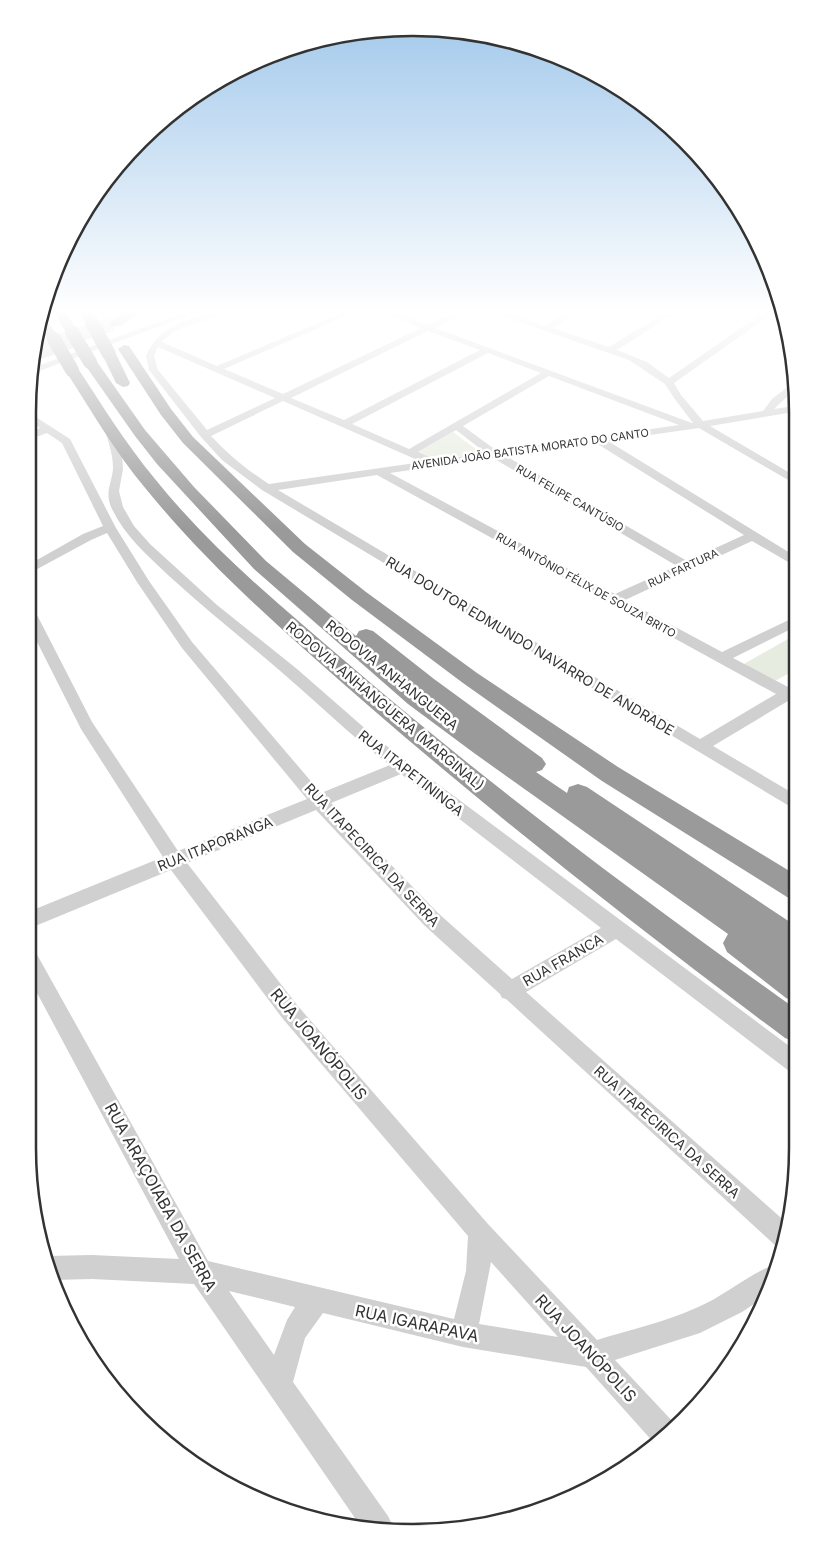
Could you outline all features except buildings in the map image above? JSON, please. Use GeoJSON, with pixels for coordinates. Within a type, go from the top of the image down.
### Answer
{"type":"FeatureCollection","features":[{"type":"Feature","properties":{"kind":"highway","name":"RODOVIA ANHANGUERA (MARGINAL)"},"geometry":{"type":"LineString","coordinates":[[103,383],[108,424],[149,483],[186,525],[250,590],[439,755],[566,856],[789,1022]]}},
{"type":"Feature","properties":{"kind":"highway","name":"RODOVIA ANHANGUERA"},"geometry":{"type":"LineString","coordinates":[[113,383],[140,433],[162,460],[260,566],[416,698],[482,747],[789,960]]}},
{"type":"Feature","properties":{"kind":"highway","name":"RODOVIA ANHANGUERA"},"geometry":{"type":"LineString","coordinates":[[123,383],[149,424],[203,486],[275,558],[358,629],[514,750],[789,937]]}},
{"type":"Feature","properties":{"kind":"highway","name":"RODOVIA ANHANGUERA (MARGINAL)"},"geometry":{"type":"LineString","coordinates":[[130,383],[166,412],[188,440],[307,554],[360,596],[470,678],[610,774],[789,885]]}},
{"type":"Feature","properties":{"kind":"highway"},"geometry":{"type":"LineString","coordinates":[[482,747],[789,983]]}},
{"type":"Feature","properties":{"kind":"street","name":"RUA DOUTOR EDMUNDO NAVARRO DE ANDRADE"},"geometry":{"type":"LineString","coordinates":[[164,383],[205,435],[239,469],[266,488],[789,799]]}},
{"type":"Feature","properties":{"kind":"street"},"geometry":{"type":"LineString","coordinates":[[250,383],[434,462]]}},
{"type":"Feature","properties":{"kind":"street"},"geometry":{"type":"LineString","coordinates":[[205,435],[313,383]]}},
{"type":"Feature","properties":{"kind":"street"},"geometry":{"type":"LineString","coordinates":[[345,424],[424,383]]}},
{"type":"Feature","properties":{"kind":"street"},"geometry":{"type":"LineString","coordinates":[[411,452],[530,383]]}},
{"type":"Feature","properties":{"kind":"street"},"geometry":{"type":"LineString","coordinates":[[579,383],[648,408],[671,413],[691,414]]}},
{"type":"Feature","properties":{"kind":"street"},"geometry":{"type":"LineString","coordinates":[[669,383],[691,414],[695,425]]}},
{"type":"Feature","properties":{"kind":"street"},"geometry":{"type":"LineString","coordinates":[[767,412],[775,400],[788,390]]}},
{"type":"Feature","properties":{"kind":"street"},"geometry":{"type":"LineString","coordinates":[[671,413],[676,406],[677,396]]}},
{"type":"Feature","properties":{"kind":"street","name":"AVENIDA JOÃO BATISTA MORATO DO CANTO"},"geometry":{"type":"LineString","coordinates":[[266,488],[434,462],[599,440],[789,410]]}},
{"type":"Feature","properties":{"kind":"street"},"geometry":{"type":"LineString","coordinates":[[671,413],[789,478]]}},
{"type":"Feature","properties":{"kind":"street","name":"RUA ITAPECIRICA DA SERRA"},"geometry":{"type":"LineString","coordinates":[[36,421],[66,441],[110,528],[143,582],[187,645],[319,802],[431,919],[779,1232]]}},
{"type":"Feature","properties":{"kind":"street","name":"RUA ITAPETININGA"},"geometry":{"type":"LineString","coordinates":[[108,424],[117,454],[118,469],[113,492],[118,507],[129,528],[146,547],[212,608],[292,673],[370,742],[789,1059]]}},
{"type":"Feature","properties":{"kind":"street","name":"RUA FELIPE CANTÚSIO"},"geometry":{"type":"LineString","coordinates":[[456,426],[494,454],[686,566]]}},
{"type":"Feature","properties":{"kind":"street"},"geometry":{"type":"LineString","coordinates":[[36,434],[47,429]]}},
{"type":"Feature","properties":{"kind":"street"},"geometry":{"type":"LineString","coordinates":[[599,440],[789,558]]}},
{"type":"Feature","properties":{"kind":"street","name":"RUA ANTÔNIO FÉLIX DE SOUZA BRITO"},"geometry":{"type":"LineString","coordinates":[[378,471],[721,658],[789,692]]}},
{"type":"Feature","properties":{"kind":"street"},"geometry":{"type":"LineString","coordinates":[[36,566],[87,537],[110,528]]}},
{"type":"Feature","properties":{"kind":"street","name":"RUA FARTURA"},"geometry":{"type":"LineString","coordinates":[[614,600],[752,536]]}},
{"type":"Feature","properties":{"kind":"street"},"geometry":{"type":"LineString","coordinates":[[721,658],[789,624]]}},
{"type":"Feature","properties":{"kind":"street","name":"RUA JOANÓPOLIS"},"geometry":{"type":"LineString","coordinates":[[36,627],[86,725],[175,861],[290,1012],[480,1232],[661,1430]]}},
{"type":"Feature","properties":{"kind":"street"},"geometry":{"type":"LineString","coordinates":[[700,746],[789,696]]}},
{"type":"Feature","properties":{"kind":"street","name":"RUA ITAPORANGA"},"geometry":{"type":"LineString","coordinates":[[36,918],[402,767]]}},
{"type":"Feature","properties":{"kind":"street","name":"RUA FRANCA"},"geometry":{"type":"LineString","coordinates":[[509,991],[616,929]]}},
{"type":"Feature","properties":{"kind":"street","name":"RUA ARAÇOIABA DA SERRA"},"geometry":{"type":"LineString","coordinates":[[36,972],[200,1272],[375,1522]]}},
{"type":"Feature","properties":{"kind":"street"},"geometry":{"type":"LineString","coordinates":[[463,1334],[478,1274],[481,1252],[480,1232]]}},
{"type":"Feature","properties":{"kind":"street","name":"RUA IGARAPAVA"},"geometry":{"type":"LineString","coordinates":[[56,1268],[92,1266],[200,1272],[463,1334],[592,1355],[700,1320],[763,1283]]}},
{"type":"Feature","properties":{"kind":"street"},"geometry":{"type":"LineString","coordinates":[[279,1385],[293,1335],[306,1312],[317,1301]]}},
{"type":"Feature","properties":{"kind":"shaded area"},"geometry":{"type":"Polygon","coordinates":[[[453,432],[481,453],[435,460],[417,453],[453,432]]]}},
{"type":"Feature","properties":{"kind":"shaded area"},"geometry":{"type":"Polygon","coordinates":[[[789,638],[789,673],[775,681],[742,665],[789,638]]]}}]}
